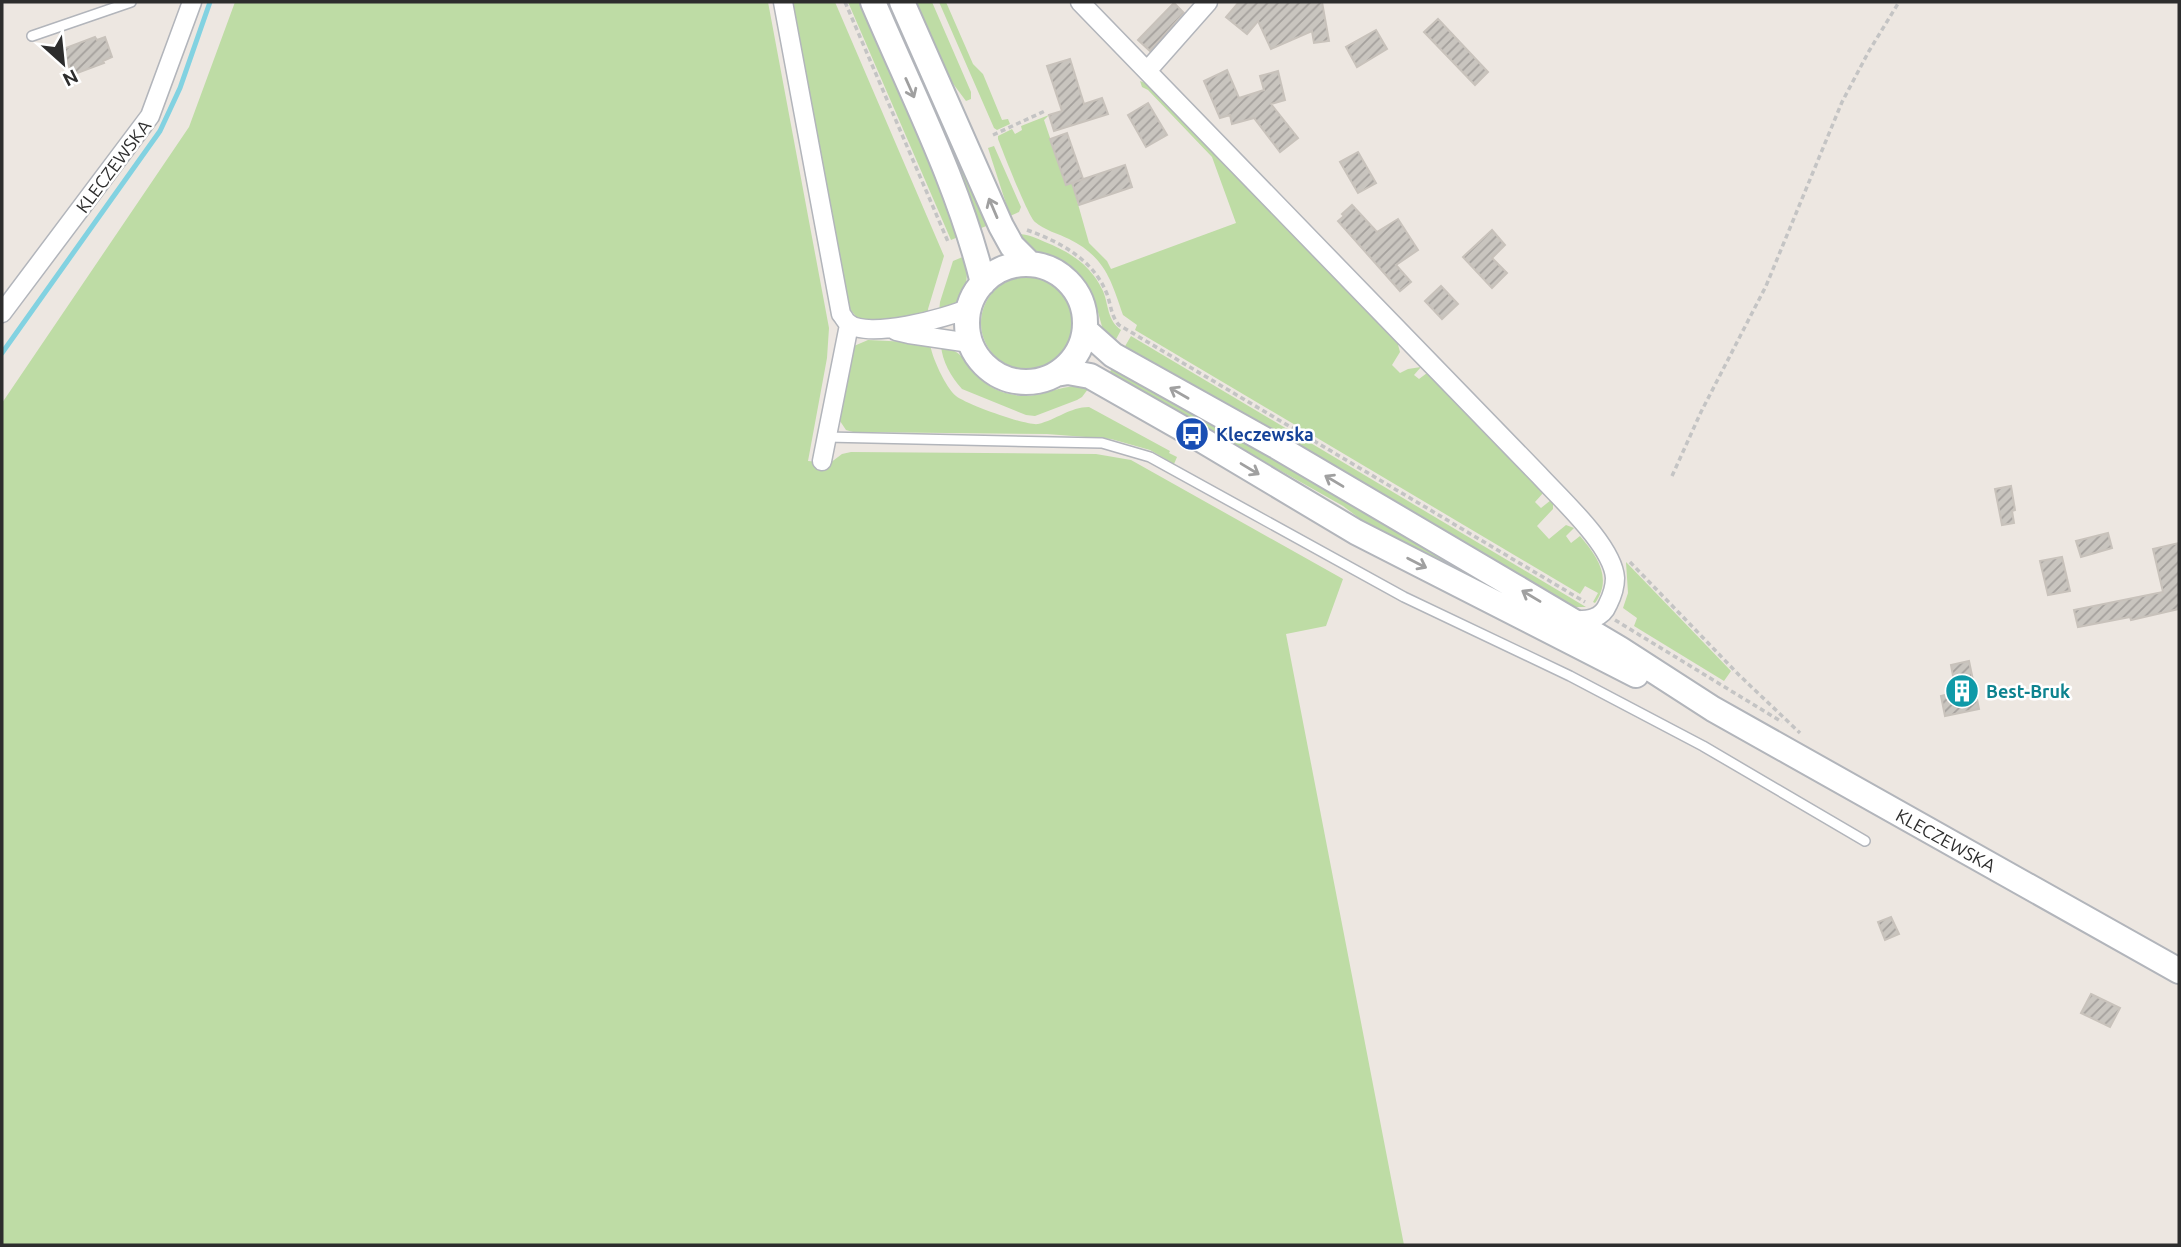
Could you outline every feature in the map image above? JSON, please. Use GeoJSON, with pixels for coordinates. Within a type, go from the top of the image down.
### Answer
{"type":"FeatureCollection","features":[{"type":"Feature","properties":{"kind":"main road"},"geometry":{"type":"LineString","coordinates":[[873,2],[934,142],[973,247],[983,283]]}},
{"type":"Feature","properties":{"kind":"main road"},"geometry":{"type":"LineString","coordinates":[[902,2],[1005,234],[1012,246],[1030,264]]}},
{"type":"Feature","properties":{"kind":"main road"},"geometry":{"type":"LineString","coordinates":[[1030,264],[1046,267],[1072,285],[1080,299],[1085,330],[1076,355],[1067,366],[1056,374],[1024,383],[1006,379],[990,370],[978,358],[970,343],[967,325],[969,308],[976,290],[983,283],[1004,268],[1030,264]]}},
{"type":"Feature","properties":{"kind":"main road","name":"KLECZEWSKA"},"geometry":{"type":"LineString","coordinates":[[1085,330],[1113,355],[1276,446],[1572,620],[1713,709],[2179,971]]}},
{"type":"Feature","properties":{"kind":"main road","name":"KLECZEWSKA"},"geometry":{"type":"LineString","coordinates":[[1056,374],[1079,373],[1090,376],[1356,532],[1626,671],[1713,709]]}},
{"type":"Feature","properties":{"kind":"street","name":"KLECZEWSKA"},"geometry":{"type":"LineString","coordinates":[[2,313],[150,116],[192,2]]}},
{"type":"Feature","properties":{"kind":"street"},"geometry":{"type":"LineString","coordinates":[[783,2],[841,314],[849,325],[862,329],[889,328],[935,320],[969,308]]}},
{"type":"Feature","properties":{"kind":"street"},"geometry":{"type":"LineString","coordinates":[[1080,2],[1468,401],[1600,543],[1610,559],[1615,576],[1614,591],[1604,613],[1606,627],[1620,649]]}},
{"type":"Feature","properties":{"kind":"street"},"geometry":{"type":"LineString","coordinates":[[1147,71],[1208,2]]}},
{"type":"Feature","properties":{"kind":"street"},"geometry":{"type":"LineString","coordinates":[[822,461],[849,325]]}},
{"type":"Feature","properties":{"kind":"street"},"geometry":{"type":"LineString","coordinates":[[889,328],[909,334],[970,343]]}},
{"type":"Feature","properties":{"kind":"street"},"geometry":{"type":"LineString","coordinates":[[1572,620],[1596,618],[1604,613]]}},
{"type":"Feature","properties":{"kind":"lane"},"geometry":{"type":"LineString","coordinates":[[32,36],[131,2]]}},
{"type":"Feature","properties":{"kind":"lane"},"geometry":{"type":"LineString","coordinates":[[827,437],[1102,443],[1150,457],[1404,597],[1570,676],[1703,746],[1864,841]]}},
{"type":"Feature","properties":{"kind":"path"},"geometry":{"type":"LineString","coordinates":[[845,2],[952,252],[959,253],[973,247]]}},
{"type":"Feature","properties":{"kind":"path"},"geometry":{"type":"LineString","coordinates":[[1672,475],[1766,286],[1843,102],[1869,51],[1899,2]]}},
{"type":"Feature","properties":{"kind":"path"},"geometry":{"type":"LineString","coordinates":[[993,135],[1047,110]]}},
{"type":"Feature","properties":{"kind":"path"},"geometry":{"type":"LineString","coordinates":[[1005,234],[1017,229],[1028,231],[1074,252],[1101,282],[1113,317],[1119,325],[1604,613],[1804,736],[1739,675],[1626,559]]}},
{"type":"Feature","properties":{"kind":"green space"},"geometry":{"type":"Polygon","coordinates":[[[235,2],[768,2],[829,328],[827,358],[808,461],[830,463],[842,454],[851,452],[1096,454],[1131,460],[1343,579],[1326,626],[1286,634],[1404,1245],[2,1245],[2,403],[189,127],[235,2]]]}},
{"type":"Feature","properties":{"kind":"green space"},"geometry":{"type":"Polygon","coordinates":[[[791,2],[835,2],[944,256],[928,309],[929,315],[866,321],[857,318],[850,309],[791,2]]]}},
{"type":"Feature","properties":{"kind":"green space"},"geometry":{"type":"Polygon","coordinates":[[[848,2],[864,2],[913,117],[958,237],[951,240],[848,2]]]}},
{"type":"Feature","properties":{"kind":"green space"},"geometry":{"type":"Polygon","coordinates":[[[884,2],[893,2],[989,225],[976,230],[884,2]]]}},
{"type":"Feature","properties":{"kind":"green space"},"geometry":{"type":"Polygon","coordinates":[[[914,2],[932,2],[971,92],[971,99],[966,101],[948,77],[914,2]]]}},
{"type":"Feature","properties":{"kind":"green space"},"geometry":{"type":"Polygon","coordinates":[[[939,2],[946,2],[973,64],[983,74],[1002,120],[1008,119],[1010,124],[997,130],[994,128],[939,2]]]}},
{"type":"Feature","properties":{"kind":"green space"},"geometry":{"type":"Polygon","coordinates":[[[1140,81],[1148,84],[1397,341],[1400,352],[1392,365],[1400,373],[1421,367],[1414,375],[1419,379],[1427,373],[1544,492],[1535,502],[1541,508],[1553,501],[1553,509],[1537,526],[1549,539],[1566,525],[1574,528],[1566,536],[1571,543],[1580,536],[1601,568],[1603,585],[1595,603],[1593,602],[1598,593],[1585,586],[1580,594],[1135,330],[1137,325],[1123,315],[1110,280],[1099,262],[1081,246],[1035,222],[998,136],[1012,129],[1015,134],[1022,130],[1021,126],[1049,115],[1044,120],[1066,185],[1072,183],[1089,243],[1107,261],[1111,269],[1236,223],[1212,157],[1148,90],[1142,87],[1140,81]]]}},
{"type":"Feature","properties":{"kind":"green space"},"geometry":{"type":"Polygon","coordinates":[[[994,146],[1021,207],[1019,212],[1010,216],[988,148],[994,146]]]}},
{"type":"Feature","properties":{"kind":"green space"},"geometry":{"type":"Polygon","coordinates":[[[1018,234],[1032,236],[1063,250],[1086,267],[1103,291],[1111,317],[1121,330],[1114,343],[1103,330],[1094,298],[1084,280],[1070,267],[1028,247],[1018,234]]]}},
{"type":"Feature","properties":{"kind":"green space"},"geometry":{"type":"Polygon","coordinates":[[[965,256],[967,274],[964,290],[955,303],[939,312],[953,261],[965,256]]]}},
{"type":"Feature","properties":{"kind":"green space"},"geometry":{"type":"Polygon","coordinates":[[[1027,277],[1044,281],[1059,291],[1069,306],[1073,323],[1069,340],[1059,355],[1044,365],[1027,369],[1010,365],[995,355],[985,340],[981,323],[985,306],[995,291],[1010,281],[1027,277]]]}},
{"type":"Feature","properties":{"kind":"green space"},"geometry":{"type":"Polygon","coordinates":[[[1131,336],[1586,607],[1570,607],[1124,348],[1131,336]]]}},
{"type":"Feature","properties":{"kind":"green space"},"geometry":{"type":"Polygon","coordinates":[[[868,340],[930,343],[933,356],[952,392],[962,400],[983,409],[1022,422],[1038,424],[1076,409],[1089,407],[1177,457],[1174,464],[1150,450],[1111,439],[1047,434],[846,430],[840,421],[851,352],[854,346],[868,340]]]}},
{"type":"Feature","properties":{"kind":"green space"},"geometry":{"type":"Polygon","coordinates":[[[941,345],[958,353],[988,385],[1004,392],[1025,396],[1072,387],[1088,389],[1077,400],[1035,416],[1026,415],[962,389],[948,368],[941,345]]]}},
{"type":"Feature","properties":{"kind":"green space"},"geometry":{"type":"Polygon","coordinates":[[[1113,366],[1215,427],[1261,447],[1589,638],[1375,530],[1343,506],[1109,374],[1113,366]]]}},
{"type":"Feature","properties":{"kind":"green space"},"geometry":{"type":"Polygon","coordinates":[[[1626,562],[1731,671],[1724,681],[1634,626],[1637,618],[1623,608],[1628,593],[1626,562]]]}},
{"type":"Feature","properties":{"kind":"building"},"geometry":{"type":"Polygon","coordinates":[[[1239,2],[1322,2],[1329,41],[1314,43],[1312,31],[1271,49],[1258,21],[1247,34],[1226,17],[1239,2]]]}},
{"type":"Feature","properties":{"kind":"building"},"geometry":{"type":"Polygon","coordinates":[[[1174,3],[1184,13],[1150,51],[1138,40],[1174,3]]]}},
{"type":"Feature","properties":{"kind":"building"},"geometry":{"type":"Polygon","coordinates":[[[1438,19],[1488,72],[1475,85],[1424,32],[1438,19]]]}},
{"type":"Feature","properties":{"kind":"building"},"geometry":{"type":"Polygon","coordinates":[[[1376,30],[1387,49],[1357,67],[1346,47],[1376,30]]]}},
{"type":"Feature","properties":{"kind":"building"},"geometry":{"type":"Polygon","coordinates":[[[95,37],[97,40],[105,37],[112,57],[103,61],[104,63],[72,75],[63,49],[95,37]]]}},
{"type":"Feature","properties":{"kind":"building"},"geometry":{"type":"Polygon","coordinates":[[[1070,59],[1084,104],[1102,98],[1108,114],[1054,131],[1049,115],[1062,111],[1047,66],[1070,59]]]}},
{"type":"Feature","properties":{"kind":"building"},"geometry":{"type":"Polygon","coordinates":[[[1227,70],[1239,98],[1264,90],[1260,76],[1278,71],[1285,100],[1271,104],[1298,138],[1280,152],[1254,118],[1232,124],[1230,115],[1220,118],[1204,81],[1227,70]]]}},
{"type":"Feature","properties":{"kind":"building"},"geometry":{"type":"Polygon","coordinates":[[[1148,103],[1167,135],[1146,147],[1128,115],[1148,103]]]}},
{"type":"Feature","properties":{"kind":"building"},"geometry":{"type":"Polygon","coordinates":[[[1067,133],[1083,179],[1066,185],[1050,139],[1067,133]]]}},
{"type":"Feature","properties":{"kind":"building"},"geometry":{"type":"Polygon","coordinates":[[[1358,152],[1376,183],[1358,193],[1340,162],[1358,152]]]}},
{"type":"Feature","properties":{"kind":"building"},"geometry":{"type":"Polygon","coordinates":[[[1125,165],[1132,187],[1079,205],[1072,183],[1125,165]]]}},
{"type":"Feature","properties":{"kind":"building"},"geometry":{"type":"Polygon","coordinates":[[[1352,205],[1377,232],[1398,219],[1418,250],[1396,265],[1411,282],[1400,291],[1338,221],[1352,205]]]}},
{"type":"Feature","properties":{"kind":"building"},"geometry":{"type":"Polygon","coordinates":[[[1492,230],[1505,245],[1492,258],[1507,273],[1492,288],[1463,257],[1492,230]]]}},
{"type":"Feature","properties":{"kind":"building"},"geometry":{"type":"Polygon","coordinates":[[[1441,286],[1458,304],[1442,319],[1425,301],[1441,286]]]}},
{"type":"Feature","properties":{"kind":"building"},"geometry":{"type":"Polygon","coordinates":[[[2011,486],[2014,523],[2002,525],[1995,489],[2011,486]]]}},
{"type":"Feature","properties":{"kind":"building"},"geometry":{"type":"Polygon","coordinates":[[[2108,533],[2112,548],[2081,557],[2076,541],[2108,533]]]}},
{"type":"Feature","properties":{"kind":"building"},"geometry":{"type":"Polygon","coordinates":[[[2179,543],[2179,609],[2131,620],[2130,617],[2078,627],[2074,610],[2163,592],[2153,549],[2179,543]]]}},
{"type":"Feature","properties":{"kind":"building"},"geometry":{"type":"Polygon","coordinates":[[[2062,557],[2070,591],[2048,595],[2040,561],[2062,557]]]}},
{"type":"Feature","properties":{"kind":"building","name":"Best-Bruk"},"geometry":{"type":"Polygon","coordinates":[[[1969,661],[1979,709],[1945,716],[1941,696],[1949,694],[1948,688],[1955,687],[1951,665],[1969,661]]]}},
{"type":"Feature","properties":{"kind":"building"},"geometry":{"type":"Polygon","coordinates":[[[1891,917],[1899,934],[1885,940],[1878,922],[1891,917]]]}},
{"type":"Feature","properties":{"kind":"building"},"geometry":{"type":"Polygon","coordinates":[[[2091,994],[2120,1008],[2110,1027],[2081,1013],[2091,994]]]}},
{"type":"Feature","properties":{"kind":"waterway"},"geometry":{"type":"LineString","coordinates":[[2,353],[160,131],[180,88],[210,2]]}},
{"type":"Feature","properties":{"kind":"place","name":"Kleczewska"},"geometry":{"type":"Point","coordinates":[1192,434]}},
{"type":"Feature","properties":{"kind":"place","name":"Best-Bruk"},"geometry":{"type":"Point","coordinates":[1962,691]}}]}
